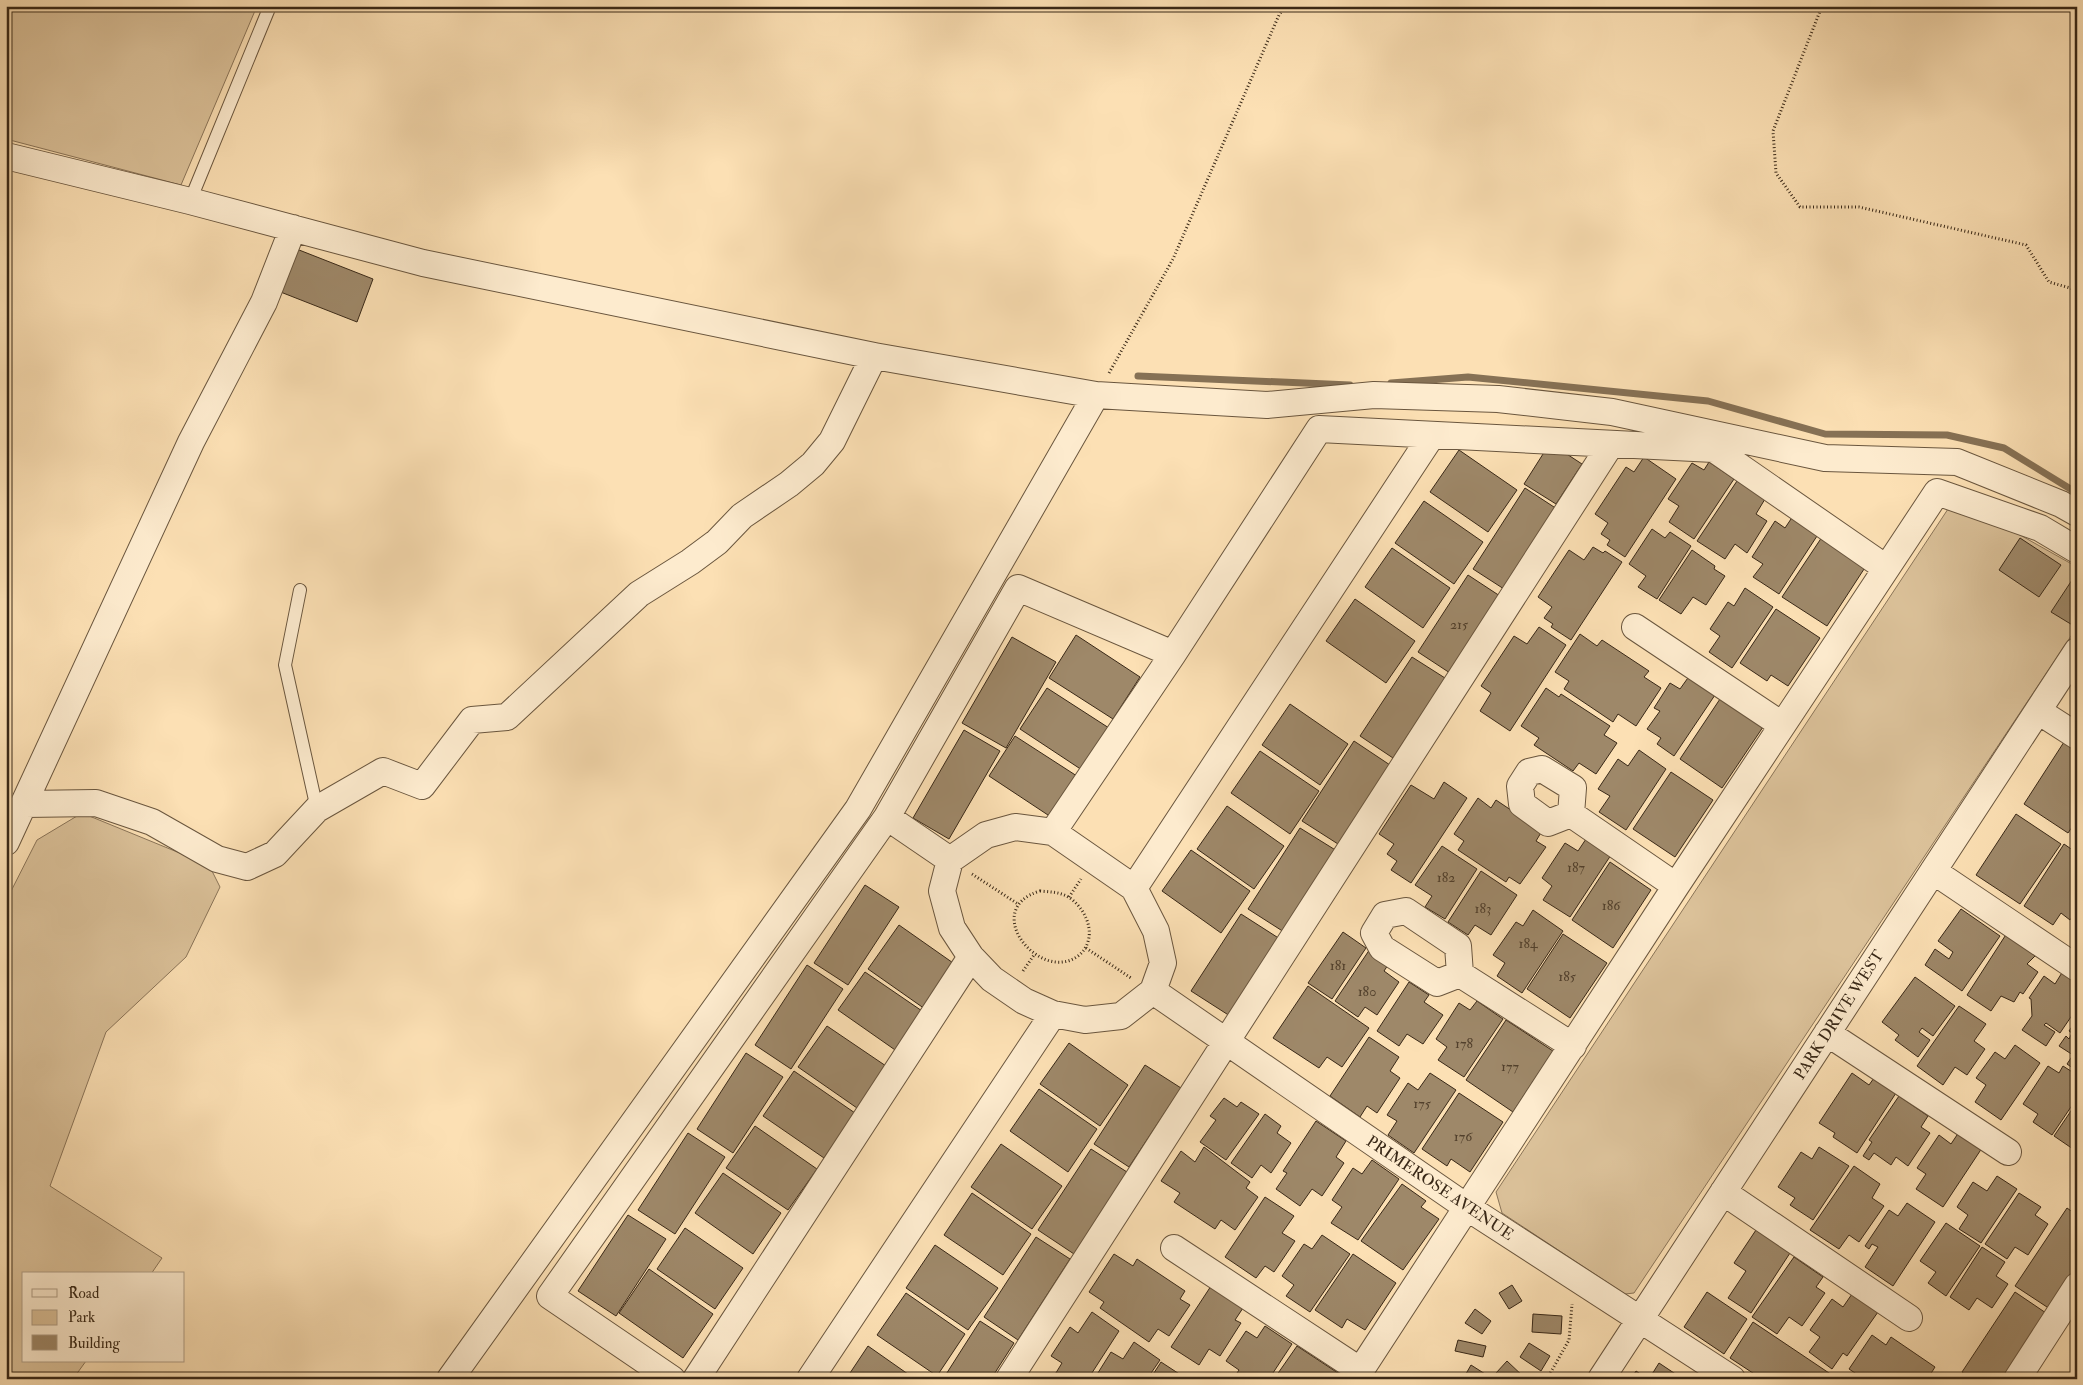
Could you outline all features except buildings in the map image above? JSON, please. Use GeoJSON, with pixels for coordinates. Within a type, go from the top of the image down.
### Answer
{"type":"FeatureCollection","features":[{"type":"Feature","properties":{"kind":"street"},"geometry":{"type":"LineString","coordinates":[[6,156],[190,201],[423,263],[874,356],[1096,395],[1267,405],[1374,395],[1488,398],[1612,412],[1825,458],[1957,462],[2061,504],[2077,513]]}},
{"type":"Feature","properties":{"kind":"street"},"geometry":{"type":"LineString","coordinates":[[8,835],[25,804],[191,442],[264,302],[293,228]]}},
{"type":"Feature","properties":{"kind":"street"},"geometry":{"type":"LineString","coordinates":[[25,804],[96,803],[152,822],[217,859],[247,867],[275,854],[317,809],[383,771],[422,786],[472,720],[507,717],[639,594],[690,562],[717,542],[742,516],[789,484],[813,464],[832,441],[874,356]]}},
{"type":"Feature","properties":{"kind":"street"},"geometry":{"type":"LineString","coordinates":[[450,1379],[858,809],[1096,395]]}},
{"type":"Feature","properties":{"kind":"street"},"geometry":{"type":"LineString","coordinates":[[1053,832],[1319,429],[1714,449],[1886,568]]}},
{"type":"Feature","properties":{"kind":"street"},"geometry":{"type":"LineString","coordinates":[[1134,888],[1432,435]]}},
{"type":"Feature","properties":{"kind":"street"},"geometry":{"type":"LineString","coordinates":[[1015,1377],[1226,1043],[1611,444]]}},
{"type":"Feature","properties":{"kind":"street"},"geometry":{"type":"LineString","coordinates":[[1174,1248],[1358,1375],[1676,886],[1936,492],[2040,528],[2077,550]]}},
{"type":"Feature","properties":{"kind":"street"},"geometry":{"type":"LineString","coordinates":[[672,1379],[550,1296],[886,817],[1018,588],[1172,654]]}},
{"type":"Feature","properties":{"kind":"street"},"geometry":{"type":"LineString","coordinates":[[1635,627],[1782,725]]}},
{"type":"Feature","properties":{"kind":"street","name":"PARK DRIVE WEST"},"geometry":{"type":"LineString","coordinates":[[1601,1379],[2077,651]]}},
{"type":"Feature","properties":{"kind":"street"},"geometry":{"type":"LineString","coordinates":[[2038,711],[2077,736]]}},
{"type":"Feature","properties":{"kind":"street"},"geometry":{"type":"LineString","coordinates":[[1571,814],[1676,886]]}},
{"type":"Feature","properties":{"kind":"street"},"geometry":{"type":"LineString","coordinates":[[886,817],[950,860]]}},
{"type":"Feature","properties":{"kind":"street"},"geometry":{"type":"LineString","coordinates":[[1015,827],[1053,832],[1134,888],[1156,931],[1163,963],[1153,991],[1121,1016],[1084,1020],[1053,1014],[1024,1001],[992,978],[971,957],[952,928],[942,892],[950,860],[986,835],[1015,827]]}},
{"type":"Feature","properties":{"kind":"street"},"geometry":{"type":"LineString","coordinates":[[1933,871],[2077,968]]}},
{"type":"Feature","properties":{"kind":"street"},"geometry":{"type":"LineString","coordinates":[[696,1379],[971,957]]}},
{"type":"Feature","properties":{"kind":"street"},"geometry":{"type":"LineString","coordinates":[[1460,974],[1573,1046]]}},
{"type":"Feature","properties":{"kind":"street","name":"PRIMEROSE AVENUE"},"geometry":{"type":"LineString","coordinates":[[1153,991],[1468,1208],[1732,1379]]}},
{"type":"Feature","properties":{"kind":"street"},"geometry":{"type":"LineString","coordinates":[[810,1379],[1053,1014]]}},
{"type":"Feature","properties":{"kind":"street"},"geometry":{"type":"LineString","coordinates":[[1827,1033],[2008,1152]]}},
{"type":"Feature","properties":{"kind":"street"},"geometry":{"type":"LineString","coordinates":[[1723,1192],[1909,1318]]}},
{"type":"Feature","properties":{"kind":"street"},"geometry":{"type":"LineString","coordinates":[[2017,1379],[2077,1286]]}},
{"type":"Feature","properties":{"kind":"lane"},"geometry":{"type":"LineString","coordinates":[[190,201],[270,6]]}},
{"type":"Feature","properties":{"kind":"lane"},"geometry":{"type":"LineString","coordinates":[[300,590],[285,666],[317,809]]}},
{"type":"Feature","properties":{"kind":"path"},"geometry":{"type":"LineString","coordinates":[[1096,395],[1174,258],[1279,15],[1285,6]]}},
{"type":"Feature","properties":{"kind":"path"},"geometry":{"type":"LineString","coordinates":[[1822,6],[1773,131],[1776,173],[1800,207],[1859,208],[2026,245],[2050,282],[2077,290]]}},
{"type":"Feature","properties":{"kind":"path"},"geometry":{"type":"LineString","coordinates":[[950,860],[1018,904]]}},
{"type":"Feature","properties":{"kind":"path"},"geometry":{"type":"LineString","coordinates":[[1040,891],[1054,892],[1069,897],[1080,908],[1087,920],[1090,934],[1086,948],[1076,957],[1062,962],[1034,955],[1023,943],[1015,929],[1014,916],[1018,904],[1027,895],[1040,891]]}},
{"type":"Feature","properties":{"kind":"path"},"geometry":{"type":"LineString","coordinates":[[1086,948],[1153,991]]}},
{"type":"Feature","properties":{"kind":"path"},"geometry":{"type":"LineString","coordinates":[[1547,1379],[1569,1340],[1572,1303]]}},
{"type":"Feature","properties":{"kind":"green space"},"geometry":{"type":"Polygon","coordinates":[[[6,6],[257,6],[181,185],[6,139],[6,6]]]}},
{"type":"Feature","properties":{"kind":"green space"},"geometry":{"type":"Polygon","coordinates":[[[1965,504],[2077,567],[2077,627],[1634,1293],[1625,1294],[1502,1213],[1496,1192],[1950,506],[1965,504]]]}},
{"type":"Feature","properties":{"kind":"green space"},"geometry":{"type":"Polygon","coordinates":[[[82,813],[209,865],[220,887],[186,957],[106,1032],[50,1186],[162,1258],[152,1272],[22,1272],[22,1362],[85,1362],[73,1379],[6,1379],[6,901],[37,840],[82,813]]]}},
{"type":"Feature","properties":{"kind":"waterway"},"geometry":{"type":"LineString","coordinates":[[1138,376],[1350,385]]}},
{"type":"Feature","properties":{"kind":"waterway"},"geometry":{"type":"LineString","coordinates":[[1391,383],[1468,377],[1708,401],[1825,434],[1947,435],[2004,448],[2077,493]]}}]}
